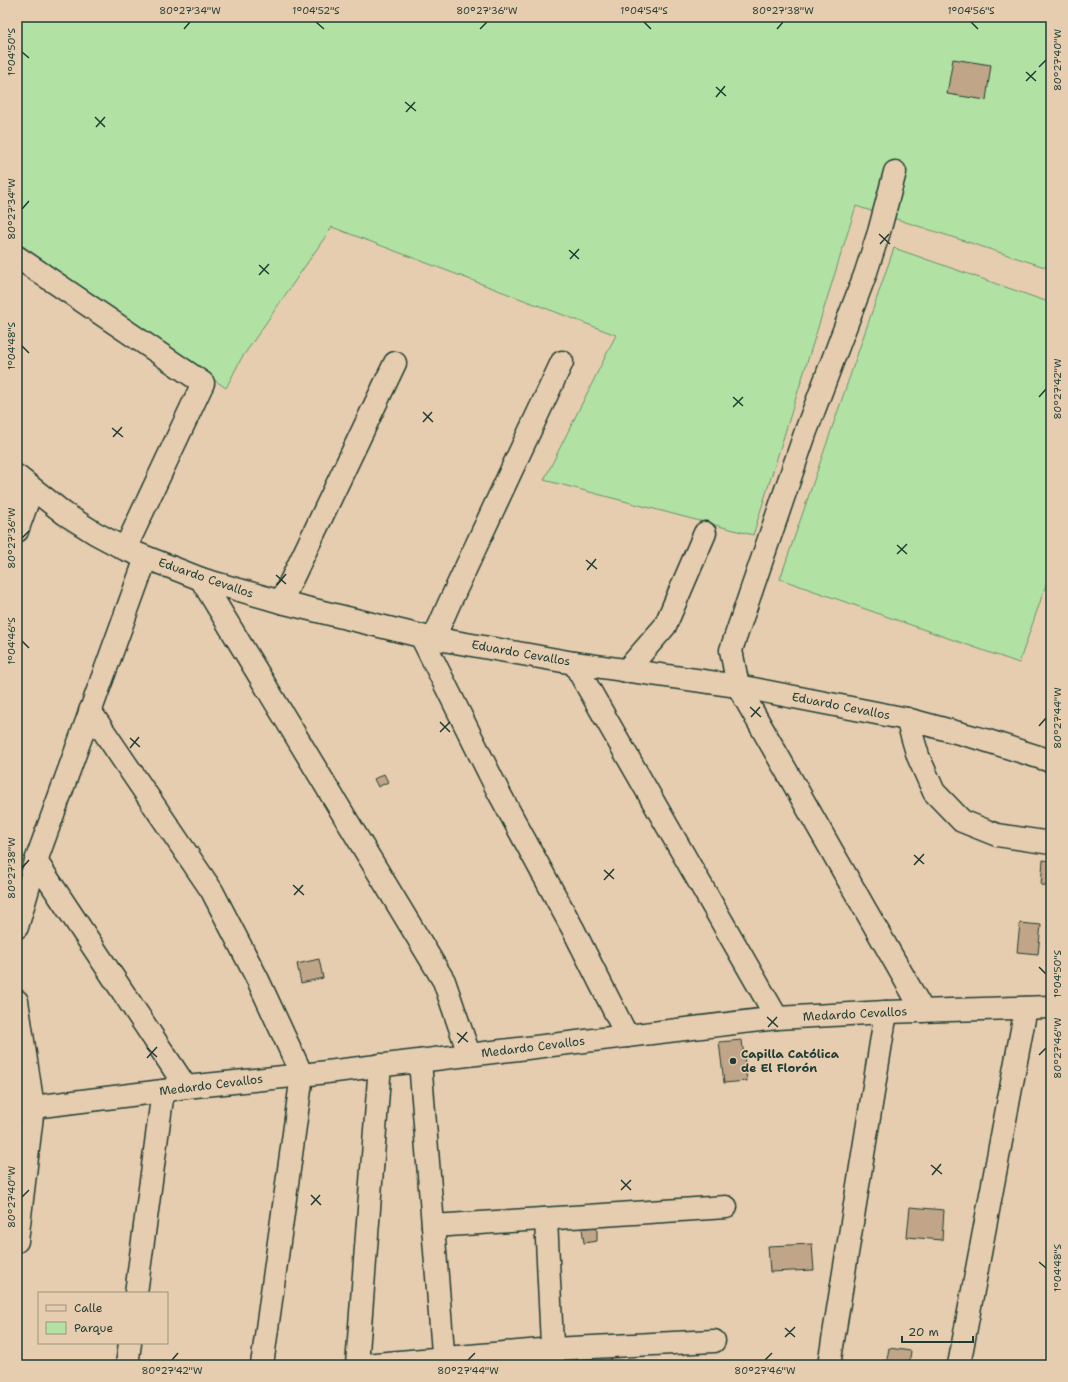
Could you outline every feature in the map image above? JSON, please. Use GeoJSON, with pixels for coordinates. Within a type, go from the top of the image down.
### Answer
{"type":"FeatureCollection","features":[{"type":"Feature","properties":{"kind":"street"},"geometry":{"type":"LineString","coordinates":[[895,172],[879,232],[865,275],[806,431],[731,650],[738,686],[923,1011]]}},
{"type":"Feature","properties":{"kind":"street"},"geometry":{"type":"LineString","coordinates":[[17,257],[203,383],[125,549]]}},
{"type":"Feature","properties":{"kind":"street"},"geometry":{"type":"LineString","coordinates":[[562,362],[448,606],[428,637],[498,791],[573,929],[627,1036]]}},
{"type":"Feature","properties":{"kind":"street"},"geometry":{"type":"LineString","coordinates":[[281,602],[395,363]]}},
{"type":"Feature","properties":{"kind":"street"},"geometry":{"type":"LineString","coordinates":[[17,531],[25,482]]}},
{"type":"Feature","properties":{"kind":"street","name":"Eduardo Cevallos"},"geometry":{"type":"LineString","coordinates":[[25,482],[65,514],[94,533],[125,549],[201,579],[281,602],[428,637],[574,663],[738,686],[907,719],[984,740],[1051,761]]}},
{"type":"Feature","properties":{"kind":"street"},"geometry":{"type":"LineString","coordinates":[[626,671],[665,626],[705,533]]}},
{"type":"Feature","properties":{"kind":"street"},"geometry":{"type":"LineString","coordinates":[[17,927],[36,861],[146,558]]}},
{"type":"Feature","properties":{"kind":"street"},"geometry":{"type":"LineString","coordinates":[[201,579],[444,980],[469,1054]]}},
{"type":"Feature","properties":{"kind":"street"},"geometry":{"type":"LineString","coordinates":[[574,663],[776,1018]]}},
{"type":"Feature","properties":{"kind":"street"},"geometry":{"type":"LineString","coordinates":[[90,711],[212,891],[258,980],[302,1075],[262,1365]]}},
{"type":"Feature","properties":{"kind":"street"},"geometry":{"type":"LineString","coordinates":[[907,719],[918,756],[934,792],[962,821],[997,835],[1051,843]]}},
{"type":"Feature","properties":{"kind":"street"},"geometry":{"type":"LineString","coordinates":[[36,861],[186,1087]]}},
{"type":"Feature","properties":{"kind":"street"},"geometry":{"type":"LineString","coordinates":[[17,1001],[25,1108],[17,1241]]}},
{"type":"Feature","properties":{"kind":"street","name":"Medardo Cevallos"},"geometry":{"type":"LineString","coordinates":[[25,1108],[186,1087],[302,1075],[776,1018],[886,1012],[1051,1007]]}},
{"type":"Feature","properties":{"kind":"street"},"geometry":{"type":"LineString","coordinates":[[959,1365],[1026,1008]]}},
{"type":"Feature","properties":{"kind":"street"},"geometry":{"type":"LineString","coordinates":[[829,1365],[886,1012]]}},
{"type":"Feature","properties":{"kind":"street"},"geometry":{"type":"LineString","coordinates":[[420,1061],[444,1362]]}},
{"type":"Feature","properties":{"kind":"street"},"geometry":{"type":"LineString","coordinates":[[356,1365],[380,1065]]}},
{"type":"Feature","properties":{"kind":"street"},"geometry":{"type":"LineString","coordinates":[[136,1292],[163,1091]]}},
{"type":"Feature","properties":{"kind":"street"},"geometry":{"type":"LineString","coordinates":[[433,1226],[726,1207]]}},
{"type":"Feature","properties":{"kind":"street"},"geometry":{"type":"LineString","coordinates":[[546,1219],[553,1357]]}},
{"type":"Feature","properties":{"kind":"street"},"geometry":{"type":"LineString","coordinates":[[364,1365],[553,1357],[714,1341]]}},
{"type":"Feature","properties":{"kind":"street"},"geometry":{"type":"LineString","coordinates":[[127,1365],[130,1344]]}},
{"type":"Feature","properties":{"kind":"green space"},"geometry":{"type":"Polygon","coordinates":[[[17,17],[1051,17],[1051,269],[856,206],[753,535],[544,480],[616,335],[332,227],[241,359],[226,388],[17,242],[17,17]]]}},
{"type":"Feature","properties":{"kind":"green space"},"geometry":{"type":"Polygon","coordinates":[[[894,248],[1051,303],[1051,570],[1019,663],[780,579],[894,248]]]}},
{"type":"Feature","properties":{"kind":"building"},"geometry":{"type":"Polygon","coordinates":[[[953,59],[991,65],[986,100],[947,94],[953,59]]]}},
{"type":"Feature","properties":{"kind":"building"},"geometry":{"type":"Polygon","coordinates":[[[384,774],[388,782],[378,787],[374,779],[384,774]]]}},
{"type":"Feature","properties":{"kind":"building"},"geometry":{"type":"Polygon","coordinates":[[[1043,860],[1051,861],[1051,886],[1041,885],[1043,860]]]}},
{"type":"Feature","properties":{"kind":"building"},"geometry":{"type":"Polygon","coordinates":[[[1020,923],[1041,925],[1038,954],[1017,952],[1020,923]]]}},
{"type":"Feature","properties":{"kind":"building"},"geometry":{"type":"Polygon","coordinates":[[[319,959],[323,978],[301,983],[297,964],[319,959]]]}},
{"type":"Feature","properties":{"kind":"building","name":"Capilla Católica de El Florón"},"geometry":{"type":"Polygon","coordinates":[[[742,1040],[747,1081],[724,1083],[719,1042],[742,1040]]]}},
{"type":"Feature","properties":{"kind":"building"},"geometry":{"type":"Polygon","coordinates":[[[910,1207],[944,1210],[942,1240],[907,1237],[910,1207]]]}},
{"type":"Feature","properties":{"kind":"building"},"geometry":{"type":"Polygon","coordinates":[[[597,1227],[597,1241],[584,1243],[582,1228],[597,1227]]]}},
{"type":"Feature","properties":{"kind":"building"},"geometry":{"type":"Polygon","coordinates":[[[812,1244],[814,1270],[770,1272],[768,1246],[812,1244]]]}},
{"type":"Feature","properties":{"kind":"building"},"geometry":{"type":"Polygon","coordinates":[[[889,1348],[911,1351],[909,1365],[886,1365],[889,1348]]]}},
{"type":"Feature","properties":{"kind":"building"},"geometry":{"type":"Polygon","coordinates":[[[611,1353],[610,1365],[586,1365],[584,1359],[611,1353]]]}},
{"type":"Feature","properties":{"kind":"place","name":"Capilla Católica de El Florón"},"geometry":{"type":"Point","coordinates":[733,1061]}}]}
